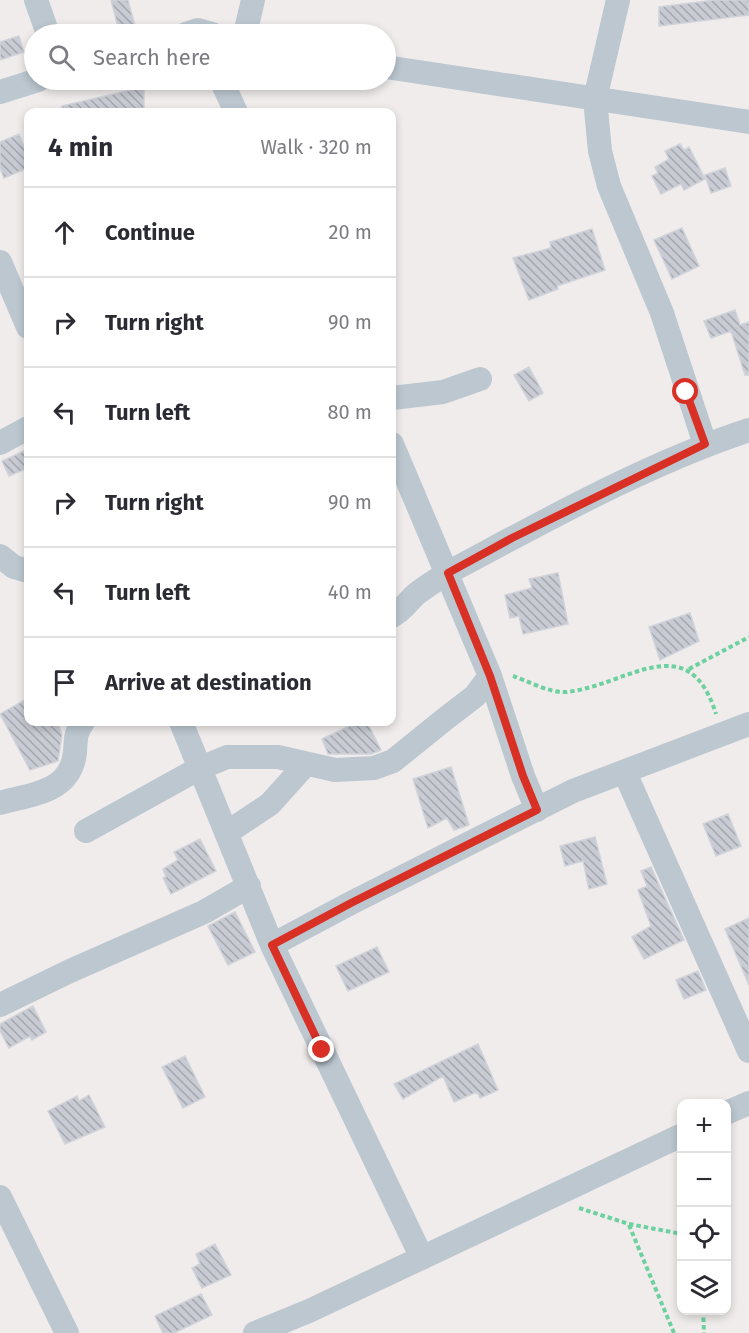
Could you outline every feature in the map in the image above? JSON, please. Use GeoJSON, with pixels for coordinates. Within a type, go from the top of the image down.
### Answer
{"type":"FeatureCollection","features":[{"type":"Feature","properties":{"kind":"street"},"geometry":{"type":"LineString","coordinates":[[36,0],[44,24]]}},
{"type":"Feature","properties":{"kind":"street"},"geometry":{"type":"LineString","coordinates":[[248,24],[254,0]]}},
{"type":"Feature","properties":{"kind":"street"},"geometry":{"type":"LineString","coordinates":[[618,0],[595,99],[600,151],[609,186],[662,313],[705,444]]}},
{"type":"Feature","properties":{"kind":"street"},"geometry":{"type":"LineString","coordinates":[[396,69],[749,122]]}},
{"type":"Feature","properties":{"kind":"street"},"geometry":{"type":"LineString","coordinates":[[0,92],[24,84]]}},
{"type":"Feature","properties":{"kind":"street"},"geometry":{"type":"LineString","coordinates":[[226,90],[234,108]]}},
{"type":"Feature","properties":{"kind":"street"},"geometry":{"type":"LineString","coordinates":[[0,262],[24,318]]}},
{"type":"Feature","properties":{"kind":"street"},"geometry":{"type":"LineString","coordinates":[[396,398],[443,392],[480,379]]}},
{"type":"Feature","properties":{"kind":"street"},"geometry":{"type":"LineString","coordinates":[[0,443],[24,430]]}},
{"type":"Feature","properties":{"kind":"street"},"geometry":{"type":"LineString","coordinates":[[396,612],[418,593],[448,573],[512,538],[705,444],[749,430]]}},
{"type":"Feature","properties":{"kind":"street"},"geometry":{"type":"LineString","coordinates":[[396,453],[488,671],[523,776],[537,810]]}},
{"type":"Feature","properties":{"kind":"street"},"geometry":{"type":"LineString","coordinates":[[0,556],[14,567],[24,570]]}},
{"type":"Feature","properties":{"kind":"street"},"geometry":{"type":"LineString","coordinates":[[86,831],[198,769],[227,757],[261,756],[335,770],[374,768],[393,761],[475,696],[488,671]]}},
{"type":"Feature","properties":{"kind":"street"},"geometry":{"type":"LineString","coordinates":[[272,945],[573,791],[749,724]]}},
{"type":"Feature","properties":{"kind":"street"},"geometry":{"type":"LineString","coordinates":[[0,803],[34,796],[62,783],[71,767],[75,753],[75,736],[81,726]]}},
{"type":"Feature","properties":{"kind":"street"},"geometry":{"type":"LineString","coordinates":[[182,726],[198,769],[212,794],[228,832],[272,945],[422,1258]]}},
{"type":"Feature","properties":{"kind":"street"},"geometry":{"type":"LineString","coordinates":[[228,832],[270,804],[305,765]]}},
{"type":"Feature","properties":{"kind":"street"},"geometry":{"type":"LineString","coordinates":[[625,773],[749,1051]]}},
{"type":"Feature","properties":{"kind":"street"},"geometry":{"type":"LineString","coordinates":[[0,1005],[70,971],[204,912],[249,886]]}},
{"type":"Feature","properties":{"kind":"street"},"geometry":{"type":"LineString","coordinates":[[731,1111],[749,1103]]}},
{"type":"Feature","properties":{"kind":"street"},"geometry":{"type":"LineString","coordinates":[[255,1333],[422,1258],[677,1137]]}},
{"type":"Feature","properties":{"kind":"street"},"geometry":{"type":"LineString","coordinates":[[0,1197],[67,1333]]}},
{"type":"Feature","properties":{"kind":"path"},"geometry":{"type":"LineString","coordinates":[[488,671],[563,692],[592,687],[635,672],[665,666],[689,669],[749,636]]}},
{"type":"Feature","properties":{"kind":"path"},"geometry":{"type":"LineString","coordinates":[[689,669],[702,682],[712,702],[722,735]]}},
{"type":"Feature","properties":{"kind":"path"},"geometry":{"type":"LineString","coordinates":[[549,1198],[628,1224],[677,1233]]}},
{"type":"Feature","properties":{"kind":"path"},"geometry":{"type":"LineString","coordinates":[[628,1224],[674,1333]]}},
{"type":"Feature","properties":{"kind":"path"},"geometry":{"type":"LineString","coordinates":[[703,1315],[704,1333]]}},
{"type":"Feature","properties":{"kind":"building"},"geometry":{"type":"Polygon","coordinates":[[[111,0],[128,0],[134,24],[117,24],[111,0]]]}},
{"type":"Feature","properties":{"kind":"building"},"geometry":{"type":"Polygon","coordinates":[[[715,0],[749,0],[749,15],[659,26],[659,7],[715,0]]]}},
{"type":"Feature","properties":{"kind":"building"},"geometry":{"type":"Polygon","coordinates":[[[19,36],[24,52],[0,60],[0,42],[19,36]]]}},
{"type":"Feature","properties":{"kind":"building"},"geometry":{"type":"Polygon","coordinates":[[[131,90],[144,90],[144,108],[62,108],[62,106],[131,90]]]}},
{"type":"Feature","properties":{"kind":"building"},"geometry":{"type":"Polygon","coordinates":[[[19,134],[24,147],[24,170],[4,178],[0,168],[0,142],[19,134]]]}},
{"type":"Feature","properties":{"kind":"building"},"geometry":{"type":"Polygon","coordinates":[[[680,144],[684,150],[689,147],[705,179],[684,190],[681,184],[661,194],[652,176],[658,173],[655,167],[669,159],[665,151],[680,144]]]}},
{"type":"Feature","properties":{"kind":"building"},"geometry":{"type":"Polygon","coordinates":[[[725,168],[731,186],[711,193],[705,175],[725,168]]]}},
{"type":"Feature","properties":{"kind":"building"},"geometry":{"type":"Polygon","coordinates":[[[682,228],[699,266],[672,279],[654,240],[682,228]]]}},
{"type":"Feature","properties":{"kind":"building"},"geometry":{"type":"Polygon","coordinates":[[[592,229],[605,270],[557,286],[558,289],[529,300],[513,258],[551,248],[550,242],[592,229]]]}},
{"type":"Feature","properties":{"kind":"building"},"geometry":{"type":"Polygon","coordinates":[[[735,310],[740,325],[749,322],[749,375],[745,375],[731,331],[711,338],[704,321],[735,310]]]}},
{"type":"Feature","properties":{"kind":"building"},"geometry":{"type":"Polygon","coordinates":[[[529,367],[543,393],[529,401],[514,375],[529,367]]]}},
{"type":"Feature","properties":{"kind":"building"},"geometry":{"type":"Polygon","coordinates":[[[24,451],[24,470],[9,476],[2,461],[24,451]]]}},
{"type":"Feature","properties":{"kind":"building"},"geometry":{"type":"Polygon","coordinates":[[[558,573],[568,624],[523,634],[519,616],[510,618],[505,595],[532,588],[529,579],[558,573]]]}},
{"type":"Feature","properties":{"kind":"building"},"geometry":{"type":"Polygon","coordinates":[[[690,613],[699,641],[660,660],[649,627],[690,613]]]}},
{"type":"Feature","properties":{"kind":"building"},"geometry":{"type":"Polygon","coordinates":[[[24,700],[24,726],[59,726],[62,735],[58,761],[30,770],[0,714],[24,700]]]}},
{"type":"Feature","properties":{"kind":"building"},"geometry":{"type":"Polygon","coordinates":[[[350,726],[369,726],[381,750],[371,754],[328,754],[322,739],[350,726]]]}},
{"type":"Feature","properties":{"kind":"building"},"geometry":{"type":"Polygon","coordinates":[[[451,767],[469,825],[454,830],[447,818],[428,828],[413,779],[451,767]]]}},
{"type":"Feature","properties":{"kind":"building"},"geometry":{"type":"Polygon","coordinates":[[[728,814],[741,846],[716,856],[703,824],[728,814]]]}},
{"type":"Feature","properties":{"kind":"building"},"geometry":{"type":"Polygon","coordinates":[[[595,837],[607,884],[589,889],[583,861],[565,866],[560,846],[595,837]]]}},
{"type":"Feature","properties":{"kind":"building"},"geometry":{"type":"Polygon","coordinates":[[[200,839],[216,871],[171,894],[163,878],[166,877],[163,869],[178,860],[174,852],[200,839]]]}},
{"type":"Feature","properties":{"kind":"building"},"geometry":{"type":"Polygon","coordinates":[[[651,867],[684,940],[644,959],[632,937],[651,926],[638,890],[647,886],[641,871],[651,867]]]}},
{"type":"Feature","properties":{"kind":"building"},"geometry":{"type":"Polygon","coordinates":[[[235,912],[255,952],[228,965],[208,926],[235,912]]]}},
{"type":"Feature","properties":{"kind":"building"},"geometry":{"type":"Polygon","coordinates":[[[749,918],[749,985],[725,929],[749,918]]]}},
{"type":"Feature","properties":{"kind":"building"},"geometry":{"type":"Polygon","coordinates":[[[377,947],[389,972],[348,991],[336,966],[377,947]]]}},
{"type":"Feature","properties":{"kind":"building"},"geometry":{"type":"Polygon","coordinates":[[[698,971],[706,990],[684,999],[676,980],[698,971]]]}},
{"type":"Feature","properties":{"kind":"building"},"geometry":{"type":"Polygon","coordinates":[[[33,1006],[46,1032],[32,1040],[30,1036],[9,1048],[0,1031],[0,1024],[33,1006]]]}},
{"type":"Feature","properties":{"kind":"building"},"geometry":{"type":"Polygon","coordinates":[[[478,1044],[498,1090],[480,1098],[477,1092],[454,1102],[443,1076],[403,1099],[394,1084],[478,1044]]]}},
{"type":"Feature","properties":{"kind":"building"},"geometry":{"type":"Polygon","coordinates":[[[185,1056],[205,1097],[183,1108],[162,1067],[185,1056]]]}},
{"type":"Feature","properties":{"kind":"building"},"geometry":{"type":"Polygon","coordinates":[[[89,1095],[105,1127],[65,1144],[48,1111],[77,1096],[79,1101],[89,1095]]]}},
{"type":"Feature","properties":{"kind":"building"},"geometry":{"type":"Polygon","coordinates":[[[215,1244],[231,1275],[202,1288],[192,1268],[200,1264],[196,1254],[215,1244]]]}},
{"type":"Feature","properties":{"kind":"building"},"geometry":{"type":"Polygon","coordinates":[[[201,1294],[212,1315],[174,1333],[163,1333],[155,1316],[201,1294]]]}},
{"type":"Feature","properties":{"kind":"route"},"geometry":{"type":"LineString","coordinates":[[322,1050],[272,945],[537,810],[523,776],[490,676],[448,573],[512,538],[705,444],[686,392]]}}]}
